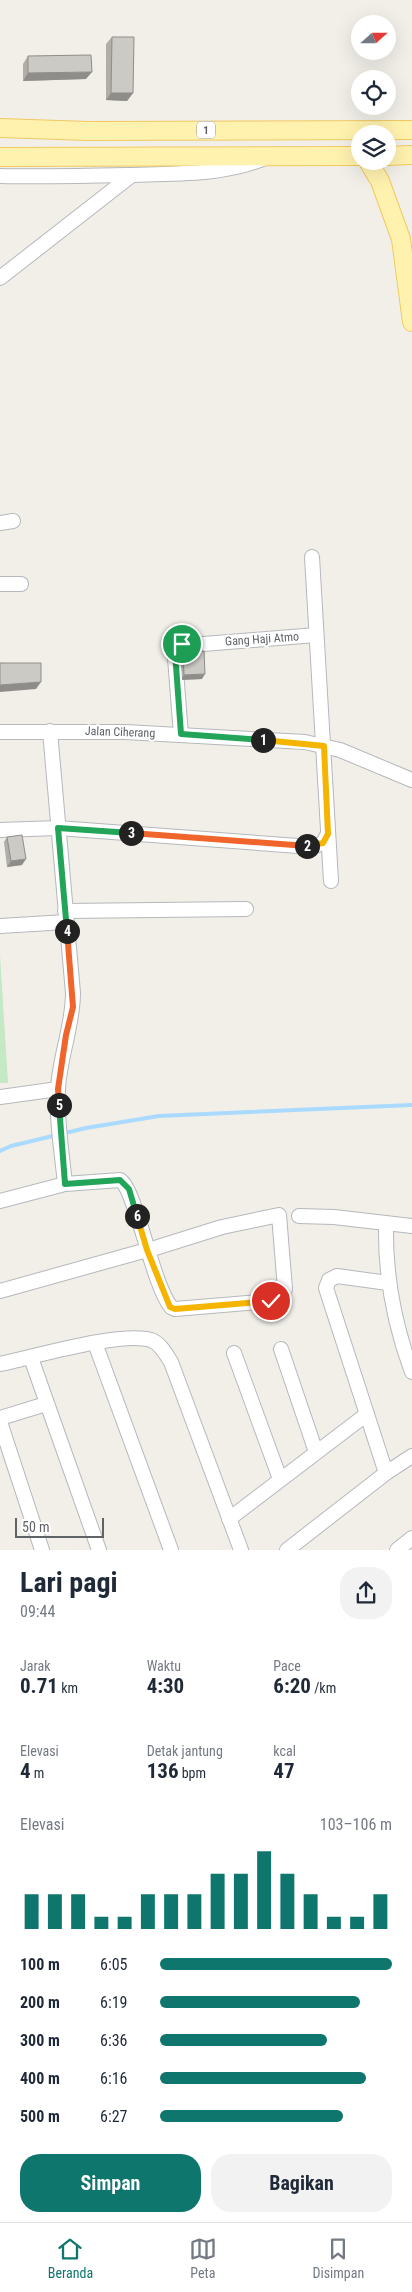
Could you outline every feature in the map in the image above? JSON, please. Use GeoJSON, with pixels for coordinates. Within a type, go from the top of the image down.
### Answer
{"type":"FeatureCollection","features":[{"type":"Feature","properties":{"kind":"main road","name":"1"},"geometry":{"type":"LineString","coordinates":[[0,128],[88,131],[412,130]]}},
{"type":"Feature","properties":{"kind":"main road"},"geometry":{"type":"LineString","coordinates":[[396,156],[412,155]]}},
{"type":"Feature","properties":{"kind":"main road","name":"1"},"geometry":{"type":"LineString","coordinates":[[0,157],[351,156]]}},
{"type":"Feature","properties":{"kind":"main road"},"geometry":{"type":"LineString","coordinates":[[373,170],[380,181],[400,239],[412,322]]}},
{"type":"Feature","properties":{"kind":"street"},"geometry":{"type":"LineString","coordinates":[[0,176],[68,178],[132,175],[170,176],[216,172],[245,166],[270,156]]}},
{"type":"Feature","properties":{"kind":"street"},"geometry":{"type":"LineString","coordinates":[[0,278],[132,175]]}},
{"type":"Feature","properties":{"kind":"street"},"geometry":{"type":"LineString","coordinates":[[312,557],[331,881]]}},
{"type":"Feature","properties":{"kind":"street"},"geometry":{"type":"LineString","coordinates":[[0,584],[21,584]]}},
{"type":"Feature","properties":{"kind":"street","name":"Gang Haji Atmo"},"geometry":{"type":"LineString","coordinates":[[181,734],[175,658],[178,646],[316,635]]}},
{"type":"Feature","properties":{"kind":"street"},"geometry":{"type":"LineString","coordinates":[[50,731],[73,1007],[66,1035],[58,1089],[65,1184]]}},
{"type":"Feature","properties":{"kind":"street","name":"Jalan Ciherang"},"geometry":{"type":"LineString","coordinates":[[0,732],[50,731],[181,734],[305,742],[324,746],[380,766],[412,780]]}},
{"type":"Feature","properties":{"kind":"street"},"geometry":{"type":"LineString","coordinates":[[0,830],[58,828],[312,847],[323,843],[328,834]]}},
{"type":"Feature","properties":{"kind":"street"},"geometry":{"type":"LineString","coordinates":[[0,926],[65,917],[246,909]]}},
{"type":"Feature","properties":{"kind":"street"},"geometry":{"type":"LineString","coordinates":[[0,1097],[58,1089]]}},
{"type":"Feature","properties":{"kind":"street"},"geometry":{"type":"LineString","coordinates":[[0,1201],[65,1184],[110,1179],[124,1182],[129,1189],[147,1250],[168,1305],[173,1308],[271,1301],[278,1300],[285,1289],[279,1215],[222,1227],[147,1250],[0,1291]]}},
{"type":"Feature","properties":{"kind":"street"},"geometry":{"type":"LineString","coordinates":[[299,1216],[334,1217],[412,1226]]}},
{"type":"Feature","properties":{"kind":"street"},"geometry":{"type":"LineString","coordinates":[[386,1224],[388,1283],[397,1325],[412,1372]]}},
{"type":"Feature","properties":{"kind":"street"},"geometry":{"type":"LineString","coordinates":[[386,1473],[328,1295],[327,1283],[328,1280],[337,1276],[388,1283]]}},
{"type":"Feature","properties":{"kind":"street"},"geometry":{"type":"LineString","coordinates":[[0,1364],[95,1343],[139,1338],[153,1340],[163,1349],[171,1362],[241,1550]]}},
{"type":"Feature","properties":{"kind":"street"},"geometry":{"type":"LineString","coordinates":[[95,1343],[171,1550]]}},
{"type":"Feature","properties":{"kind":"street"},"geometry":{"type":"LineString","coordinates":[[281,1349],[316,1452]]}},
{"type":"Feature","properties":{"kind":"street"},"geometry":{"type":"LineString","coordinates":[[234,1353],[280,1480]]}},
{"type":"Feature","properties":{"kind":"street"},"geometry":{"type":"LineString","coordinates":[[31,1358],[99,1550]]}},
{"type":"Feature","properties":{"kind":"street"},"geometry":{"type":"LineString","coordinates":[[0,1418],[46,1404]]}},
{"type":"Feature","properties":{"kind":"street"},"geometry":{"type":"LineString","coordinates":[[229,1519],[367,1414]]}},
{"type":"Feature","properties":{"kind":"street"},"geometry":{"type":"LineString","coordinates":[[0,1422],[42,1550]]}},
{"type":"Feature","properties":{"kind":"street"},"geometry":{"type":"LineString","coordinates":[[287,1550],[386,1473],[412,1456]]}},
{"type":"Feature","properties":{"kind":"street"},"geometry":{"type":"LineString","coordinates":[[397,1550],[412,1538]]}},
{"type":"Feature","properties":{"kind":"green space"},"geometry":{"type":"Polygon","coordinates":[[[0,955],[8,1083],[0,1083],[0,955]]]}},
{"type":"Feature","properties":{"kind":"building"},"geometry":{"type":"Polygon","coordinates":[[[112,37],[134,37],[133,93],[111,93],[112,37]]]}},
{"type":"Feature","properties":{"kind":"building"},"geometry":{"type":"Polygon","coordinates":[[[91,55],[92,72],[28,73],[28,56],[91,55]]]}},
{"type":"Feature","properties":{"kind":"building"},"geometry":{"type":"Polygon","coordinates":[[[204,651],[205,674],[184,675],[183,652],[204,651]]]}},
{"type":"Feature","properties":{"kind":"building"},"geometry":{"type":"Polygon","coordinates":[[[0,663],[41,663],[41,682],[0,685],[0,663]]]}},
{"type":"Feature","properties":{"kind":"building"},"geometry":{"type":"Polygon","coordinates":[[[22,835],[26,859],[11,861],[7,837],[22,835]]]}},
{"type":"Feature","properties":{"kind":"waterway"},"geometry":{"type":"LineString","coordinates":[[0,1151],[11,1146],[86,1128],[159,1116],[412,1105]]}},
{"type":"Feature","properties":{"kind":"route"},"geometry":{"type":"LineString","coordinates":[[182,644],[176,648],[175,652],[181,734],[305,742],[324,746],[328,834],[323,843],[312,847],[58,828],[73,993],[72,1018],[67,1029],[58,1089],[65,1184],[110,1179],[124,1182],[129,1189],[147,1250],[170,1307],[175,1309],[240,1302],[271,1301]]}}]}
